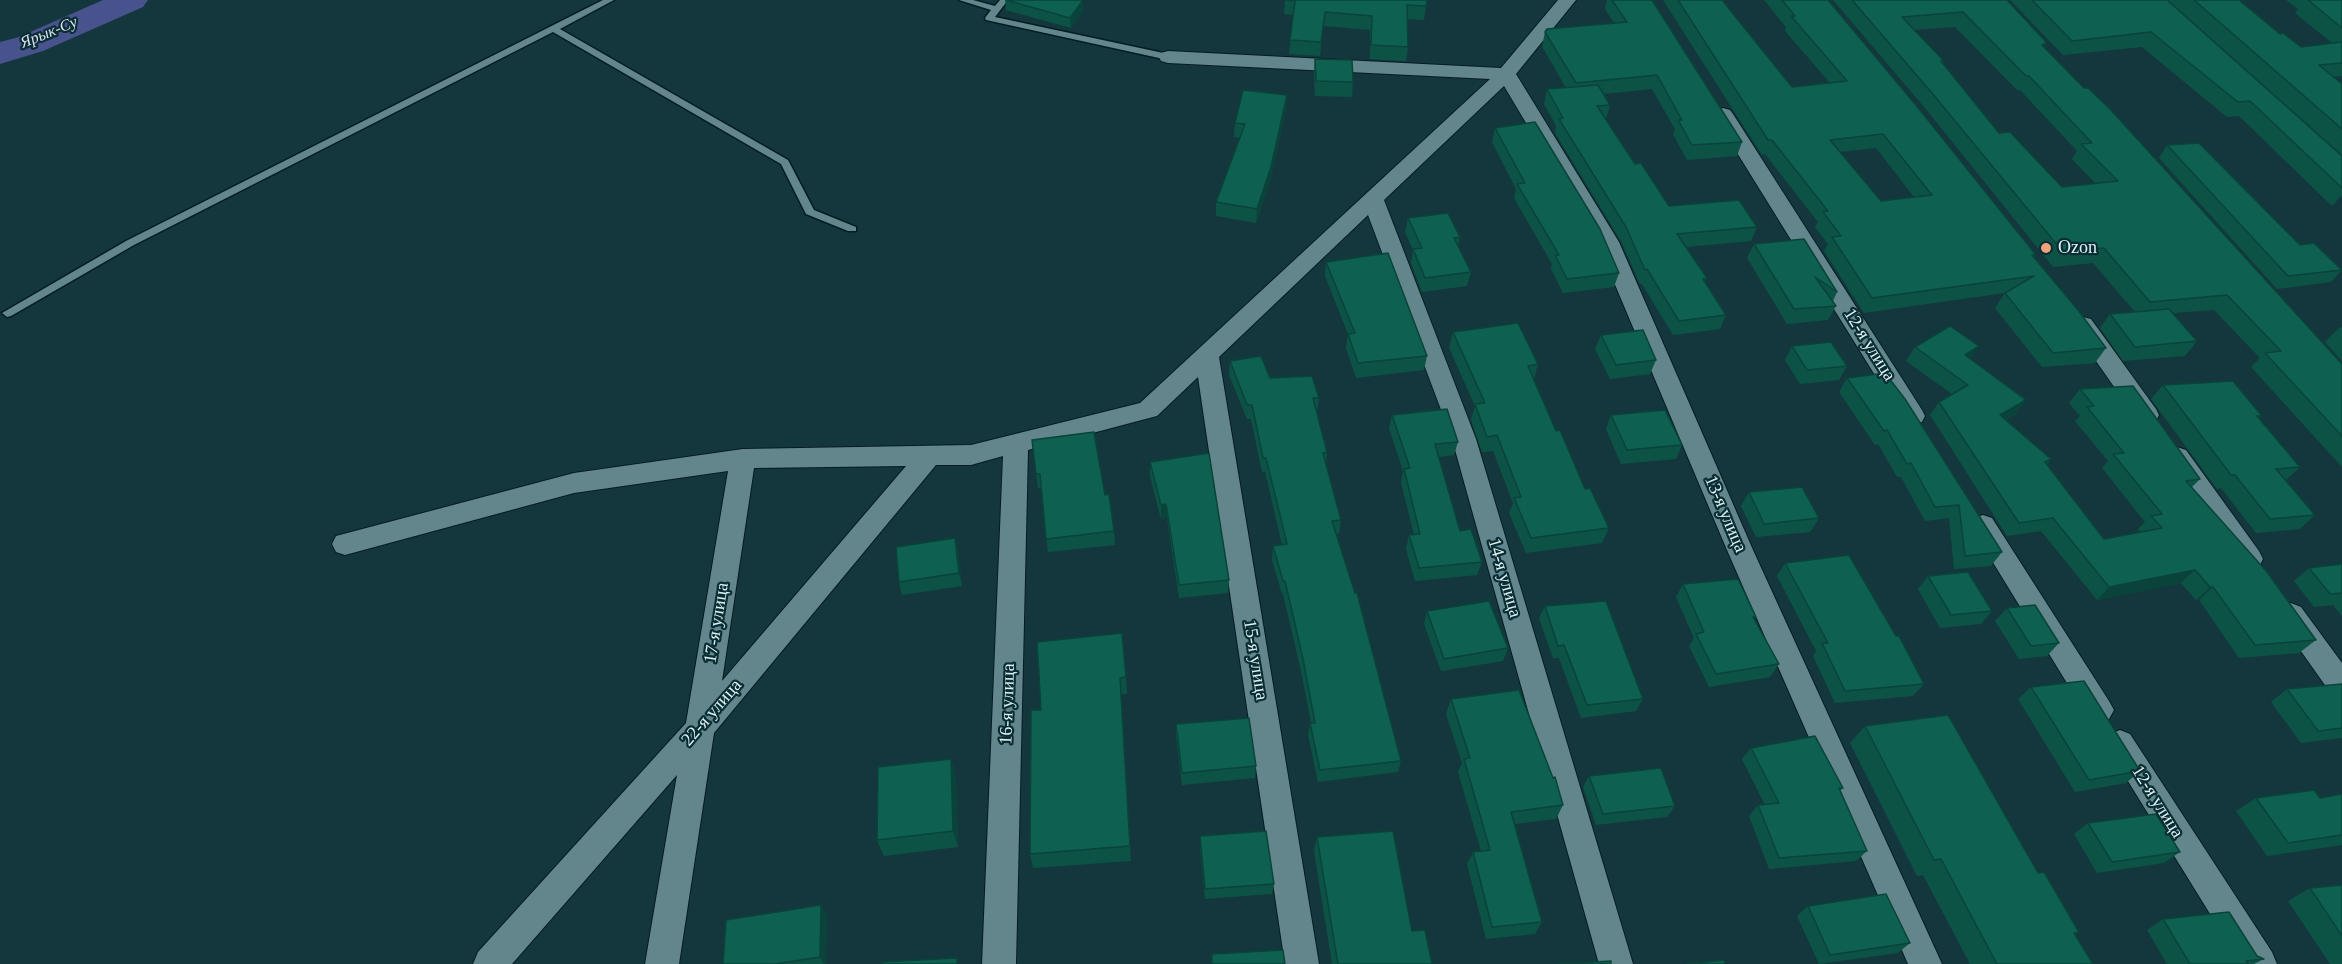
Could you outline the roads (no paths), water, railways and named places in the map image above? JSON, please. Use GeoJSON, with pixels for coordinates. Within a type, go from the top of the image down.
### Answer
{"type":"FeatureCollection","features":[{"type":"Feature","properties":{"kind":"street"},"geometry":{"type":"LineString","coordinates":[[345,544],[574,483],[743,459],[971,455],[1148,410],[1506,74],[1567,0]]}},
{"type":"Feature","properties":{"kind":"street"},"geometry":{"type":"LineString","coordinates":[[1168,57],[1506,74]]}},
{"type":"Feature","properties":{"kind":"street","name":"13-я улица"},"geometry":{"type":"LineString","coordinates":[[1506,74],[1608,242],[1740,550],[1925,964]]}},
{"type":"Feature","properties":{"kind":"street","name":"12-я улица"},"geometry":{"type":"LineString","coordinates":[[1708,90],[1924,432]]}},
{"type":"Feature","properties":{"kind":"street","name":"14-я улица"},"geometry":{"type":"LineString","coordinates":[[1373,199],[1464,439],[1616,964]]}},
{"type":"Feature","properties":{"kind":"street"},"geometry":{"type":"LineString","coordinates":[[2070,307],[2265,579]]}},
{"type":"Feature","properties":{"kind":"street","name":"15-я улица"},"geometry":{"type":"LineString","coordinates":[[1207,355],[1302,964]]}},
{"type":"Feature","properties":{"kind":"street","name":"16-я улица"},"geometry":{"type":"LineString","coordinates":[[999,964],[1016,444]]}},
{"type":"Feature","properties":{"kind":"street","name":"22-я улица"},"geometry":{"type":"LineString","coordinates":[[490,964],[700,728],[929,456]]}},
{"type":"Feature","properties":{"kind":"street","name":"17-я улица"},"geometry":{"type":"LineString","coordinates":[[662,964],[743,459]]}},
{"type":"Feature","properties":{"kind":"street","name":"12-я улица"},"geometry":{"type":"LineString","coordinates":[[1968,502],[2260,964]]}},
{"type":"Feature","properties":{"kind":"street"},"geometry":{"type":"LineString","coordinates":[[2279,599],[2342,686]]}},
{"type":"Feature","properties":{"kind":"lane"},"geometry":{"type":"LineString","coordinates":[[7,313],[130,243],[610,0]]}},
{"type":"Feature","properties":{"kind":"lane"},"geometry":{"type":"LineString","coordinates":[[963,0],[997,9]]}},
{"type":"Feature","properties":{"kind":"lane"},"geometry":{"type":"LineString","coordinates":[[1004,0],[989,18],[1168,57]]}},
{"type":"Feature","properties":{"kind":"lane"},"geometry":{"type":"LineString","coordinates":[[554,29],[785,162],[810,212],[852,229]]}},
{"type":"Feature","properties":{"kind":"waterway","name":"Ярык-Су"},"geometry":{"type":"LineString","coordinates":[[0,53],[31,44],[131,0]]}},
{"type":"Feature","properties":{"kind":"place","name":"Ozon"},"geometry":{"type":"Point","coordinates":[2046,248]}}]}
